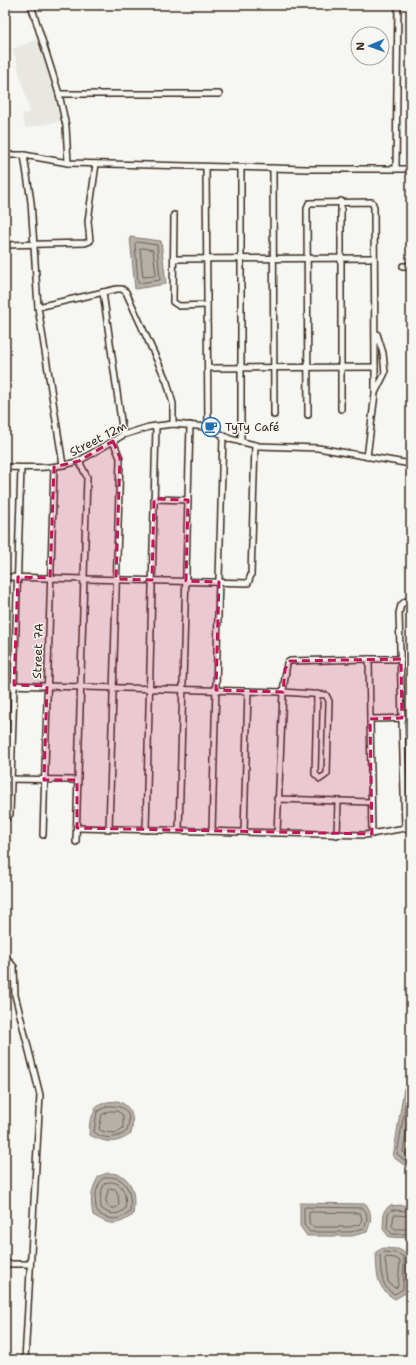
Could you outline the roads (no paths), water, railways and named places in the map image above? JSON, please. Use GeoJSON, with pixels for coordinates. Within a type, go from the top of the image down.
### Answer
{"type":"FeatureCollection","features":[{"type":"Feature","properties":{"kind":"street"},"geometry":{"type":"LineString","coordinates":[[31,5],[59,94],[66,126],[68,163]]}},
{"type":"Feature","properties":{"kind":"street"},"geometry":{"type":"LineString","coordinates":[[396,168],[398,5]]}},
{"type":"Feature","properties":{"kind":"street"},"geometry":{"type":"LineString","coordinates":[[59,94],[219,94]]}},
{"type":"Feature","properties":{"kind":"street"},"geometry":{"type":"LineString","coordinates":[[5,154],[24,155],[68,163],[96,164],[241,168],[411,168]]}},
{"type":"Feature","properties":{"kind":"street"},"geometry":{"type":"LineString","coordinates":[[24,155],[31,202],[38,307],[63,465]]}},
{"type":"Feature","properties":{"kind":"street"},"geometry":{"type":"LineString","coordinates":[[5,245],[85,243],[90,241],[88,221],[96,164]]}},
{"type":"Feature","properties":{"kind":"street"},"geometry":{"type":"LineString","coordinates":[[206,167],[208,427]]}},
{"type":"Feature","properties":{"kind":"street"},"geometry":{"type":"LineString","coordinates":[[241,168],[241,442]]}},
{"type":"Feature","properties":{"kind":"street"},"geometry":{"type":"LineString","coordinates":[[273,168],[274,415]]}},
{"type":"Feature","properties":{"kind":"street"},"geometry":{"type":"LineString","coordinates":[[341,201],[341,409]]}},
{"type":"Feature","properties":{"kind":"street"},"geometry":{"type":"LineString","coordinates":[[308,415],[307,208],[309,203],[341,201],[372,202],[374,207],[375,394],[367,457]]}},
{"type":"Feature","properties":{"kind":"street"},"geometry":{"type":"LineString","coordinates":[[174,215],[173,302],[175,305],[207,305]]}},
{"type":"Feature","properties":{"kind":"street"},"geometry":{"type":"LineString","coordinates":[[174,259],[374,258]]}},
{"type":"Feature","properties":{"kind":"street"},"geometry":{"type":"LineString","coordinates":[[403,266],[411,266]]}},
{"type":"Feature","properties":{"kind":"street"},"geometry":{"type":"LineString","coordinates":[[38,307],[103,292],[122,289],[126,292],[167,382],[173,404],[173,424]]}},
{"type":"Feature","properties":{"kind":"street"},"geometry":{"type":"LineString","coordinates":[[103,292],[123,434]]}},
{"type":"Feature","properties":{"kind":"street"},"geometry":{"type":"LineString","coordinates":[[375,329],[383,353],[385,372],[375,394]]}},
{"type":"Feature","properties":{"kind":"street"},"geometry":{"type":"LineString","coordinates":[[208,368],[375,367]]}},
{"type":"Feature","properties":{"kind":"street","name":"Street 12m"},"geometry":{"type":"LineString","coordinates":[[5,467],[54,467],[79,461],[123,434],[156,426],[173,424],[208,427],[241,442],[255,445],[318,448],[411,464]]}},
{"type":"Feature","properties":{"kind":"street"},"geometry":{"type":"LineString","coordinates":[[179,830],[190,425]]}},
{"type":"Feature","properties":{"kind":"street"},"geometry":{"type":"LineString","coordinates":[[146,830],[156,426]]}},
{"type":"Feature","properties":{"kind":"street"},"geometry":{"type":"LineString","coordinates":[[212,831],[223,435]]}},
{"type":"Feature","properties":{"kind":"street"},"geometry":{"type":"LineString","coordinates":[[109,828],[120,458],[113,441]]}},
{"type":"Feature","properties":{"kind":"street"},"geometry":{"type":"LineString","coordinates":[[5,577],[248,583],[250,580],[255,445]]}},
{"type":"Feature","properties":{"kind":"street"},"geometry":{"type":"LineString","coordinates":[[76,842],[87,477],[79,461]]}},
{"type":"Feature","properties":{"kind":"street","name":"Street 7A"},"geometry":{"type":"LineString","coordinates":[[43,835],[54,467]]}},
{"type":"Feature","properties":{"kind":"street"},"geometry":{"type":"LineString","coordinates":[[6,820],[10,814],[21,468]]}},
{"type":"Feature","properties":{"kind":"street"},"geometry":{"type":"LineString","coordinates":[[154,499],[188,500]]}},
{"type":"Feature","properties":{"kind":"street"},"geometry":{"type":"LineString","coordinates":[[405,828],[399,613],[401,605],[406,601],[411,601]]}},
{"type":"Feature","properties":{"kind":"street"},"geometry":{"type":"LineString","coordinates":[[369,659],[372,834]]}},
{"type":"Feature","properties":{"kind":"street"},"geometry":{"type":"LineString","coordinates":[[277,833],[277,799],[283,692],[287,663],[290,661],[401,659]]}},
{"type":"Feature","properties":{"kind":"street"},"geometry":{"type":"LineString","coordinates":[[5,685],[283,692],[317,694],[326,695],[328,697],[330,712],[327,774],[320,779],[315,774],[317,694]]}},
{"type":"Feature","properties":{"kind":"street"},"geometry":{"type":"LineString","coordinates":[[244,832],[248,691]]}},
{"type":"Feature","properties":{"kind":"street"},"geometry":{"type":"LineString","coordinates":[[370,719],[411,718]]}},
{"type":"Feature","properties":{"kind":"street"},"geometry":{"type":"LineString","coordinates":[[5,779],[77,780]]}},
{"type":"Feature","properties":{"kind":"street"},"geometry":{"type":"LineString","coordinates":[[277,799],[371,802]]}},
{"type":"Feature","properties":{"kind":"street"},"geometry":{"type":"LineString","coordinates":[[338,801],[338,835]]}},
{"type":"Feature","properties":{"kind":"street"},"geometry":{"type":"LineString","coordinates":[[76,828],[338,835],[372,834],[411,827]]}},
{"type":"Feature","properties":{"kind":"street"},"geometry":{"type":"LineString","coordinates":[[5,956],[14,967],[15,995],[40,1094],[25,1360]]}},
{"type":"Feature","properties":{"kind":"street"},"geometry":{"type":"LineString","coordinates":[[5,1264],[30,1264]]}},
{"type":"Feature","properties":{"kind":"water"},"geometry":{"type":"Polygon","coordinates":[[[130,237],[161,241],[166,284],[135,289],[130,237]]]}},
{"type":"Feature","properties":{"kind":"water"},"geometry":{"type":"Polygon","coordinates":[[[404,1088],[411,1091],[411,1166],[404,1165],[393,1157],[404,1088]]]}},
{"type":"Feature","properties":{"kind":"water"},"geometry":{"type":"Polygon","coordinates":[[[118,1101],[127,1107],[132,1114],[131,1134],[120,1140],[111,1142],[89,1135],[90,1121],[97,1106],[107,1102],[118,1101]]]}},
{"type":"Feature","properties":{"kind":"water"},"geometry":{"type":"Polygon","coordinates":[[[108,1173],[123,1177],[128,1181],[133,1192],[133,1215],[118,1223],[109,1223],[93,1215],[91,1199],[94,1185],[99,1176],[108,1173]]]}},
{"type":"Feature","properties":{"kind":"water"},"geometry":{"type":"Polygon","coordinates":[[[300,1203],[366,1204],[370,1211],[370,1224],[367,1232],[352,1236],[307,1236],[300,1226],[300,1203]]]}},
{"type":"Feature","properties":{"kind":"water"},"geometry":{"type":"Polygon","coordinates":[[[403,1205],[411,1207],[411,1238],[389,1237],[383,1229],[384,1211],[389,1206],[403,1205]]]}},
{"type":"Feature","properties":{"kind":"water"},"geometry":{"type":"Polygon","coordinates":[[[383,1248],[398,1249],[408,1254],[409,1263],[407,1292],[395,1299],[388,1295],[380,1285],[378,1279],[376,1252],[383,1248]]]}},
{"type":"Feature","properties":{"kind":"place","name":"TyTy Café"},"geometry":{"type":"Point","coordinates":[211,427]}}]}
